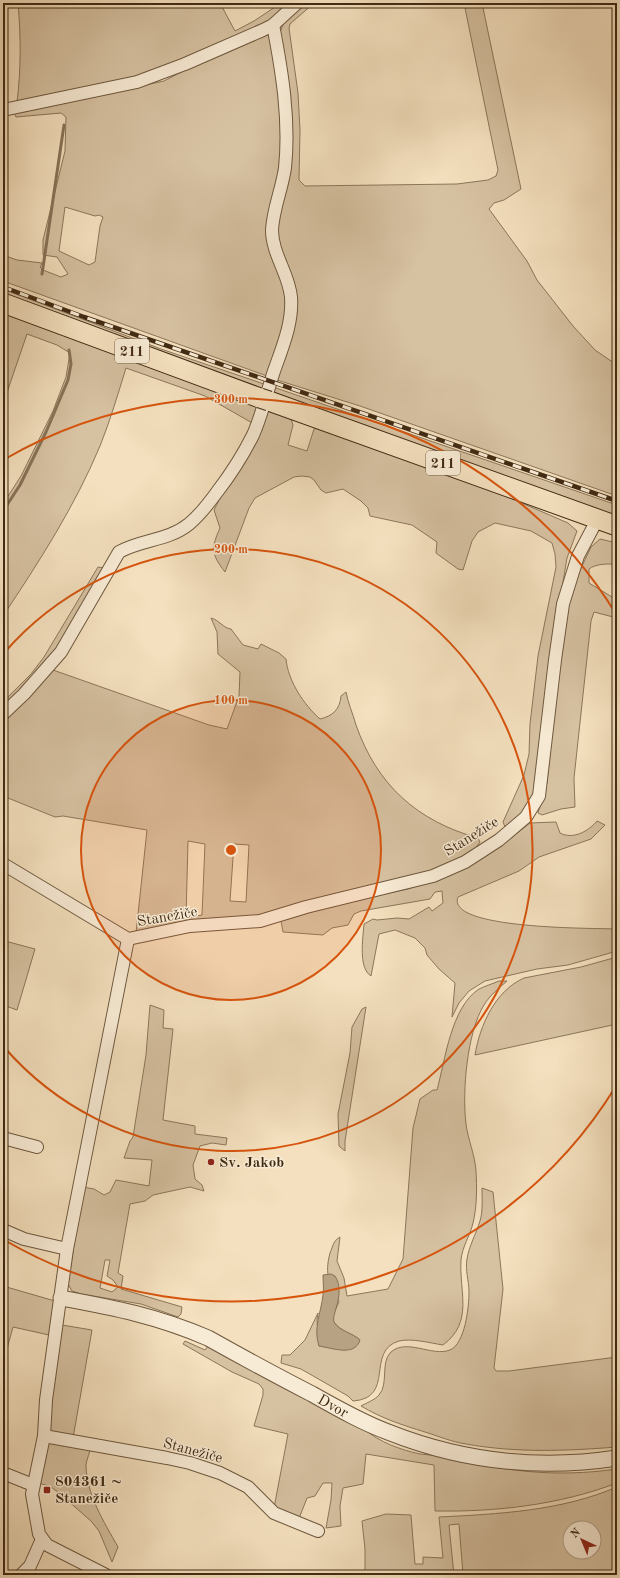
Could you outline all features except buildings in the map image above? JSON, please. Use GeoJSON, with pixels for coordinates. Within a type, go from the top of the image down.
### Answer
{"type":"FeatureCollection","features":[{"type":"Feature","properties":{"kind":"main road","name":"211"},"geometry":{"type":"LineString","coordinates":[[3,303],[617,526]]}},
{"type":"Feature","properties":{"kind":"street"},"geometry":{"type":"LineString","coordinates":[[3,110],[137,82],[185,64],[273,25],[297,3]]}},
{"type":"Feature","properties":{"kind":"street"},"geometry":{"type":"LineString","coordinates":[[3,714],[24,694],[61,652],[119,552],[130,546],[158,540],[189,524],[208,504],[229,475],[254,433],[286,338],[291,298],[286,278],[273,244],[272,233],[273,221],[285,168],[286,128],[281,70],[273,25]]}},
{"type":"Feature","properties":{"kind":"street","name":"Stanežiče"},"geometry":{"type":"LineString","coordinates":[[3,864],[128,939],[146,937],[190,926],[260,921],[433,876],[465,862],[499,840],[526,817],[539,796],[541,767],[563,604],[578,556],[597,520]]}},
{"type":"Feature","properties":{"kind":"street","name":"Stanežiče"},"geometry":{"type":"LineString","coordinates":[[42,1539],[35,1519],[33,1484],[44,1436],[46,1400],[67,1249],[128,939]]}},
{"type":"Feature","properties":{"kind":"street"},"geometry":{"type":"LineString","coordinates":[[3,1138],[37,1147]]}},
{"type":"Feature","properties":{"kind":"street"},"geometry":{"type":"LineString","coordinates":[[3,1230],[24,1239],[67,1249]]}},
{"type":"Feature","properties":{"kind":"street","name":"Dvor"},"geometry":{"type":"LineString","coordinates":[[61,1298],[137,1312],[181,1326],[208,1338],[365,1423],[430,1447],[475,1457],[535,1464],[586,1462],[617,1458]]}},
{"type":"Feature","properties":{"kind":"street","name":"Stanežiče"},"geometry":{"type":"LineString","coordinates":[[44,1436],[167,1458],[220,1472],[248,1487],[274,1513],[318,1531]]}},
{"type":"Feature","properties":{"kind":"street"},"geometry":{"type":"LineString","coordinates":[[3,1472],[33,1484]]}},
{"type":"Feature","properties":{"kind":"street"},"geometry":{"type":"LineString","coordinates":[[21,1575],[30,1566],[42,1539],[50,1548],[106,1575]]}},
{"type":"Feature","properties":{"kind":"shaded area"},"geometry":{"type":"Polygon","coordinates":[[[18,3],[220,3],[235,31],[254,21],[281,3],[293,3],[266,25],[147,74],[17,102],[20,53],[18,3]]]}},
{"type":"Feature","properties":{"kind":"shaded area"},"geometry":{"type":"Polygon","coordinates":[[[304,3],[314,3],[290,24],[289,28],[298,93],[300,130],[299,180],[305,186],[457,184],[488,180],[496,176],[498,170],[464,3],[482,3],[521,189],[504,200],[494,203],[489,209],[527,261],[537,280],[573,326],[595,350],[617,365],[617,496],[360,406],[277,380],[293,323],[278,250],[278,215],[289,168],[279,35],[284,22],[304,3]]]}},
{"type":"Feature","properties":{"kind":"shaded area"},"geometry":{"type":"Polygon","coordinates":[[[263,35],[268,35],[273,48],[280,101],[282,167],[271,212],[285,283],[286,320],[267,376],[3,281],[3,255],[17,260],[42,263],[40,267],[43,270],[61,277],[68,274],[57,257],[43,255],[43,240],[65,151],[66,117],[61,113],[16,117],[14,113],[164,81],[193,66],[263,35]],[[65,207],[59,251],[89,265],[95,262],[100,226],[103,217],[99,215],[95,216],[65,207]]]}},
{"type":"Feature","properties":{"kind":"shaded area"},"geometry":{"type":"Polygon","coordinates":[[[3,289],[161,349],[264,384],[263,391],[3,297],[3,289]]]}},
{"type":"Feature","properties":{"kind":"shaded area"},"geometry":{"type":"Polygon","coordinates":[[[3,309],[258,405],[254,424],[205,396],[126,368],[104,437],[90,468],[68,512],[3,616],[3,504],[21,476],[53,411],[66,377],[70,353],[57,345],[27,334],[3,404],[3,309]]]}},
{"type":"Feature","properties":{"kind":"shaded area"},"geometry":{"type":"Polygon","coordinates":[[[273,387],[617,505],[617,518],[271,394],[273,387]]]}},
{"type":"Feature","properties":{"kind":"shaded area"},"geometry":{"type":"Polygon","coordinates":[[[266,408],[291,419],[293,425],[288,445],[307,451],[314,429],[321,427],[478,484],[568,523],[577,531],[567,558],[562,588],[535,790],[523,815],[505,827],[503,822],[524,775],[529,754],[530,724],[538,656],[556,567],[552,543],[531,531],[495,523],[478,532],[472,541],[463,570],[458,569],[436,553],[437,542],[412,525],[370,516],[368,508],[361,501],[343,489],[326,493],[321,490],[310,477],[302,476],[294,477],[255,498],[249,508],[225,572],[217,560],[214,551],[215,541],[220,528],[214,510],[266,408]]]}},
{"type":"Feature","properties":{"kind":"shaded area"},"geometry":{"type":"Polygon","coordinates":[[[600,539],[617,543],[617,565],[602,564],[592,567],[589,569],[589,583],[617,600],[617,618],[594,612],[591,621],[574,778],[575,807],[561,809],[542,815],[538,813],[547,783],[557,684],[569,603],[574,583],[591,547],[600,539]]]}},
{"type":"Feature","properties":{"kind":"shaded area"},"geometry":{"type":"Polygon","coordinates":[[[98,567],[104,568],[55,654],[3,711],[3,702],[31,674],[44,657],[98,567]]]}},
{"type":"Feature","properties":{"kind":"shaded area"},"geometry":{"type":"Polygon","coordinates":[[[211,618],[231,629],[243,645],[258,649],[261,644],[279,653],[286,659],[293,684],[308,707],[320,719],[329,716],[335,711],[339,705],[341,696],[346,692],[356,725],[365,746],[375,766],[388,783],[402,798],[418,811],[436,822],[456,831],[478,838],[480,842],[472,853],[419,876],[267,916],[136,933],[147,830],[63,816],[55,817],[3,796],[3,720],[53,670],[209,725],[227,729],[239,696],[240,672],[218,654],[217,632],[211,618]],[[188,841],[186,918],[202,915],[205,844],[188,841]],[[234,844],[230,901],[246,902],[249,845],[234,844]]]}},
{"type":"Feature","properties":{"kind":"shaded area"},"geometry":{"type":"Polygon","coordinates":[[[597,821],[605,825],[591,839],[539,857],[519,871],[458,897],[460,908],[475,916],[497,921],[554,927],[617,929],[617,951],[568,965],[537,969],[485,981],[469,991],[459,1003],[452,1017],[455,983],[439,969],[427,955],[425,948],[415,938],[395,930],[379,934],[371,976],[364,966],[362,952],[364,924],[373,919],[409,919],[429,907],[432,911],[443,903],[442,891],[435,892],[430,899],[361,911],[354,914],[348,925],[332,928],[323,935],[283,932],[281,921],[342,903],[408,889],[450,875],[501,846],[530,823],[556,822],[560,833],[565,835],[575,835],[590,828],[597,821]]]}},
{"type":"Feature","properties":{"kind":"shaded area"},"geometry":{"type":"Polygon","coordinates":[[[5,941],[35,949],[17,1010],[3,1005],[3,949],[5,941]]]}},
{"type":"Feature","properties":{"kind":"shaded area"},"geometry":{"type":"Polygon","coordinates":[[[617,957],[617,1024],[475,1055],[481,1032],[490,1010],[505,991],[514,984],[524,978],[581,967],[617,957]]]}},
{"type":"Feature","properties":{"kind":"shaded area"},"geometry":{"type":"Polygon","coordinates":[[[499,981],[507,981],[489,998],[484,1005],[473,1030],[465,1079],[466,1124],[475,1165],[476,1197],[473,1223],[461,1260],[463,1306],[459,1327],[453,1336],[443,1345],[404,1340],[389,1346],[384,1354],[374,1392],[366,1398],[353,1401],[348,1396],[301,1369],[281,1363],[282,1355],[290,1355],[305,1340],[318,1313],[317,1320],[319,1346],[345,1350],[360,1340],[340,1328],[334,1322],[334,1314],[339,1302],[329,1279],[328,1261],[330,1253],[336,1240],[340,1237],[337,1261],[344,1278],[347,1296],[388,1289],[403,1259],[413,1128],[420,1099],[433,1090],[437,1090],[450,1035],[462,1008],[469,997],[479,989],[499,981]]]}},
{"type":"Feature","properties":{"kind":"shaded area"},"geometry":{"type":"Polygon","coordinates":[[[150,1005],[164,1010],[163,1028],[173,1029],[163,1120],[195,1126],[195,1134],[227,1138],[226,1145],[212,1143],[200,1146],[193,1165],[195,1179],[202,1185],[204,1191],[190,1187],[153,1195],[145,1201],[130,1204],[118,1273],[123,1276],[121,1289],[182,1307],[181,1314],[178,1317],[141,1304],[81,1294],[72,1291],[68,1284],[83,1187],[94,1189],[104,1195],[110,1192],[116,1180],[149,1186],[152,1160],[124,1158],[133,1137],[146,1055],[150,1005]],[[105,1260],[100,1288],[112,1292],[118,1287],[113,1280],[107,1276],[110,1260],[105,1260]]]}},
{"type":"Feature","properties":{"kind":"shaded area"},"geometry":{"type":"Polygon","coordinates":[[[366,1007],[345,1141],[345,1151],[339,1146],[338,1114],[350,1053],[352,1027],[362,1009],[366,1007]]]}},
{"type":"Feature","properties":{"kind":"shaded area"},"geometry":{"type":"Polygon","coordinates":[[[482,1188],[493,1192],[503,1289],[494,1368],[496,1371],[509,1371],[617,1357],[617,1447],[522,1450],[466,1444],[400,1424],[384,1418],[361,1406],[379,1395],[384,1385],[386,1361],[391,1352],[397,1348],[412,1347],[443,1352],[450,1350],[459,1341],[463,1333],[468,1307],[469,1292],[466,1267],[467,1259],[469,1249],[481,1217],[482,1188]]]}},
{"type":"Feature","properties":{"kind":"shaded area"},"geometry":{"type":"Polygon","coordinates":[[[331,1274],[335,1276],[339,1289],[334,1322],[339,1328],[360,1340],[357,1345],[348,1350],[319,1346],[317,1339],[317,1327],[323,1292],[323,1275],[331,1274]]]}},
{"type":"Feature","properties":{"kind":"shaded area"},"geometry":{"type":"Polygon","coordinates":[[[3,1286],[55,1301],[49,1335],[13,1327],[3,1363],[3,1286]]]}},
{"type":"Feature","properties":{"kind":"shaded area"},"geometry":{"type":"Polygon","coordinates":[[[62,1325],[92,1330],[73,1438],[49,1431],[52,1389],[62,1325]]]}},
{"type":"Feature","properties":{"kind":"shaded area"},"geometry":{"type":"Polygon","coordinates":[[[185,1341],[205,1350],[208,1346],[364,1429],[383,1442],[405,1450],[486,1466],[529,1472],[572,1473],[617,1469],[617,1483],[573,1497],[527,1506],[481,1510],[435,1511],[434,1465],[366,1454],[363,1484],[343,1488],[340,1506],[341,1526],[326,1528],[331,1500],[332,1483],[323,1483],[315,1496],[307,1498],[298,1521],[274,1508],[288,1434],[254,1426],[263,1395],[263,1389],[259,1384],[232,1372],[183,1344],[185,1341]]]}},
{"type":"Feature","properties":{"kind":"shaded area"},"geometry":{"type":"Polygon","coordinates":[[[48,1442],[91,1446],[86,1464],[87,1475],[92,1497],[118,1547],[112,1562],[99,1531],[91,1521],[51,1487],[39,1483],[48,1442]]]}},
{"type":"Feature","properties":{"kind":"shaded area"},"geometry":{"type":"Polygon","coordinates":[[[617,1487],[617,1575],[461,1575],[463,1574],[459,1524],[449,1525],[454,1575],[365,1575],[365,1549],[362,1521],[386,1514],[411,1515],[415,1564],[423,1564],[423,1557],[443,1558],[439,1517],[507,1513],[574,1501],[617,1487]]]}},
{"type":"Feature","properties":{"kind":"waterway"},"geometry":{"type":"LineString","coordinates":[[42,274],[64,125]]}},
{"type":"Feature","properties":{"kind":"waterway"},"geometry":{"type":"LineString","coordinates":[[3,511],[20,485],[46,432],[68,380],[71,364],[69,350]]}},
{"type":"Feature","properties":{"kind":"railway"},"geometry":{"type":"LineString","coordinates":[[3,287],[84,317],[617,501]]}},
{"type":"Feature","properties":{"kind":"place","name":"Sv. Jakob"},"geometry":{"type":"Point","coordinates":[211,1162]}},
{"type":"Feature","properties":{"kind":"place","name":"804361 ~ Stanežiče"},"geometry":{"type":"Point","coordinates":[47,1490]}}]}
